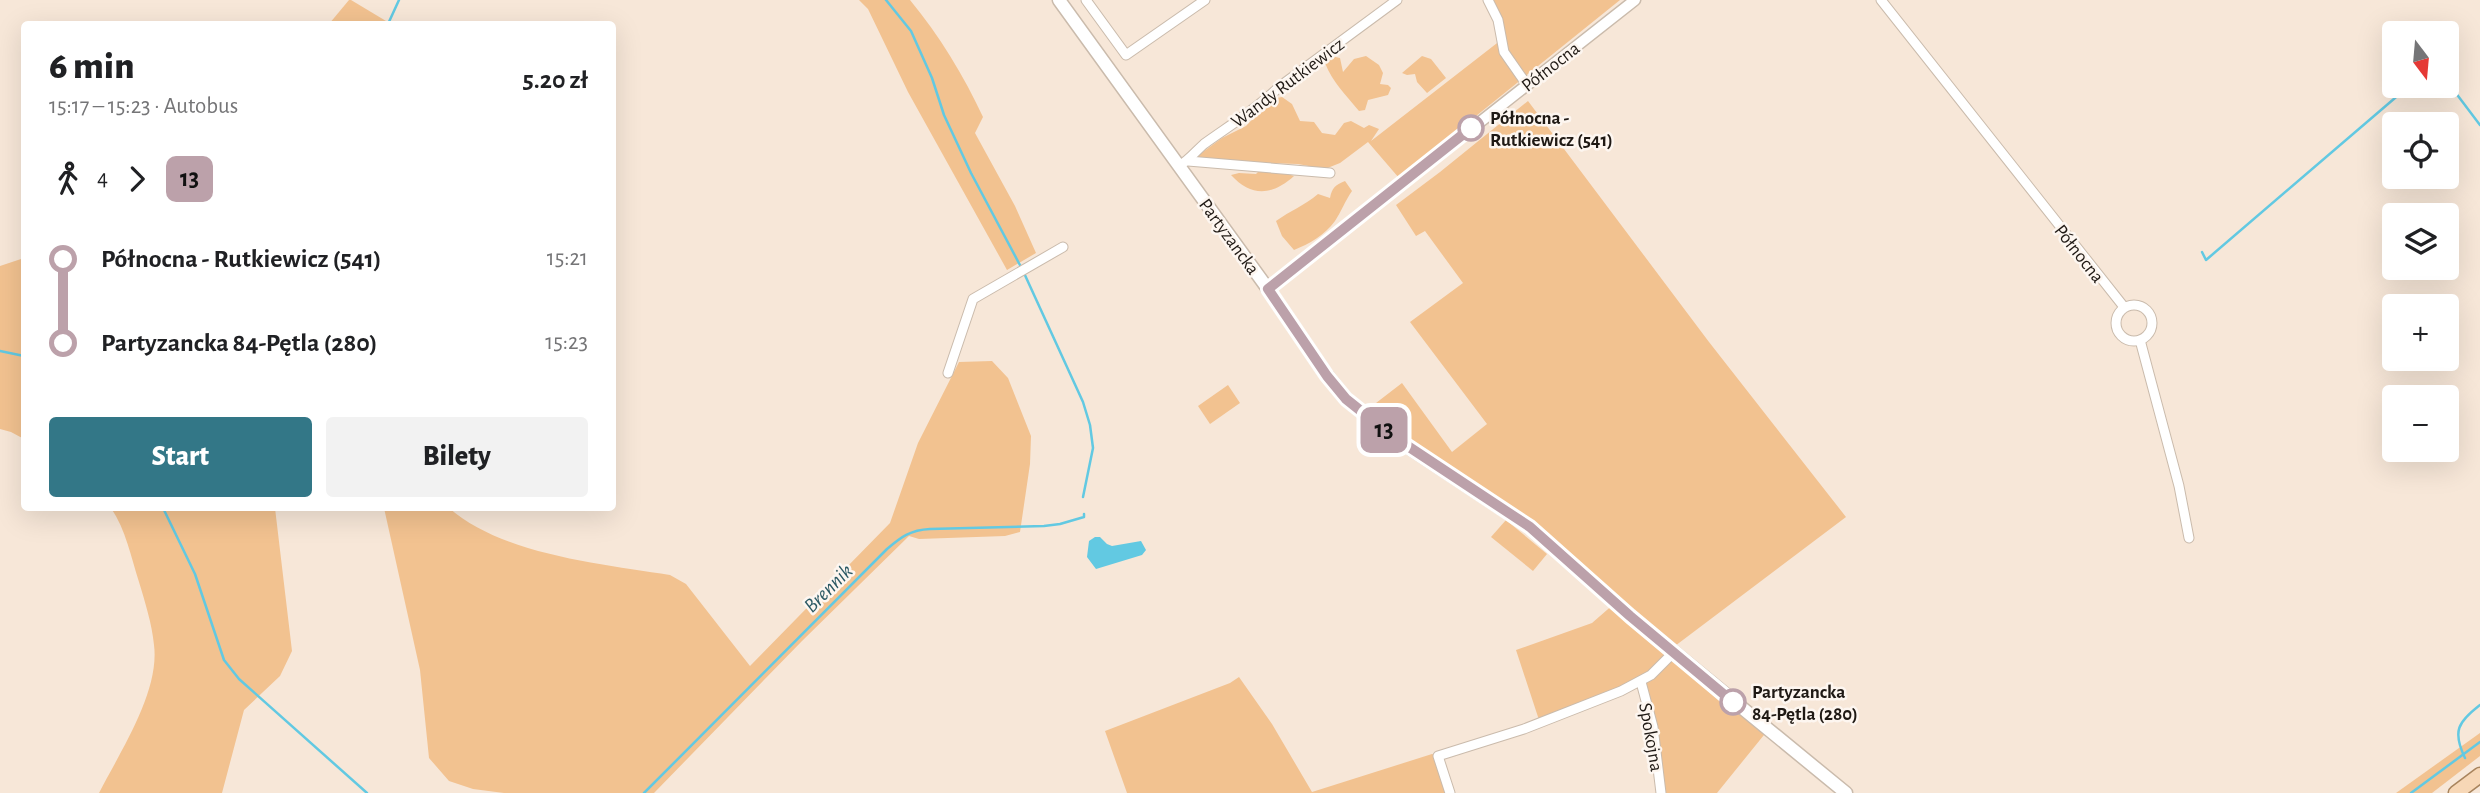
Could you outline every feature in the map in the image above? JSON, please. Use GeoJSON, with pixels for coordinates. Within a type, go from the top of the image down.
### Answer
{"type":"FeatureCollection","features":[{"type":"Feature","properties":{"kind":"main road","name":"Partyzancka"},"geometry":{"type":"LineString","coordinates":[[1059,0],[1183,164],[1327,376],[1346,399],[1391,435],[1530,527],[1674,652],[1846,793]]}},
{"type":"Feature","properties":{"kind":"main road"},"geometry":{"type":"LineString","coordinates":[[2456,793],[2480,775]]}},
{"type":"Feature","properties":{"kind":"street"},"geometry":{"type":"LineString","coordinates":[[1086,0],[1126,55],[1201,1]]}},
{"type":"Feature","properties":{"kind":"street","name":"Wandy Rutkiewicz"},"geometry":{"type":"LineString","coordinates":[[1183,164],[1198,149],[1396,0]]}},
{"type":"Feature","properties":{"kind":"street"},"geometry":{"type":"LineString","coordinates":[[1488,0],[1495,11],[1502,48],[1527,85]]}},
{"type":"Feature","properties":{"kind":"street","name":"Północna"},"geometry":{"type":"LineString","coordinates":[[1268,289],[1634,0]]}},
{"type":"Feature","properties":{"kind":"street","name":"Północna"},"geometry":{"type":"LineString","coordinates":[[1881,0],[2124,307]]}},
{"type":"Feature","properties":{"kind":"street"},"geometry":{"type":"LineString","coordinates":[[1183,164],[1330,173]]}},
{"type":"Feature","properties":{"kind":"street"},"geometry":{"type":"LineString","coordinates":[[948,373],[973,299],[1063,247]]}},
{"type":"Feature","properties":{"kind":"street"},"geometry":{"type":"LineString","coordinates":[[2136,304],[2142,306],[2150,315],[2152,327],[2140,340],[2128,340],[2119,333],[2115,322],[2124,307],[2136,304]]}},
{"type":"Feature","properties":{"kind":"street"},"geometry":{"type":"LineString","coordinates":[[2140,340],[2179,486],[2189,538]]}},
{"type":"Feature","properties":{"kind":"street"},"geometry":{"type":"LineString","coordinates":[[1450,793],[1438,756],[1561,715],[1641,682],[1674,652]]}},
{"type":"Feature","properties":{"kind":"street","name":"Spokojna"},"geometry":{"type":"LineString","coordinates":[[1641,682],[1653,727],[1661,793]]}},
{"type":"Feature","properties":{"kind":"shaded area"},"geometry":{"type":"Polygon","coordinates":[[[351,0],[386,21],[332,21],[351,0]]]}},
{"type":"Feature","properties":{"kind":"shaded area"},"geometry":{"type":"Polygon","coordinates":[[[859,0],[910,0],[931,27],[959,71],[983,117],[975,133],[1015,206],[1036,253],[1007,270],[908,92],[868,9],[859,0]]]}},
{"type":"Feature","properties":{"kind":"shaded area"},"geometry":{"type":"Polygon","coordinates":[[[1493,0],[1620,0],[1399,178],[1368,142],[1340,163],[1325,169],[1298,164],[1220,161],[1196,157],[1222,138],[1246,126],[1263,108],[1282,97],[1292,104],[1300,121],[1314,122],[1322,133],[1335,135],[1344,123],[1351,121],[1364,128],[1369,125],[1379,129],[1371,141],[1501,40],[1490,3],[1493,0]]]}},
{"type":"Feature","properties":{"kind":"shaded area"},"geometry":{"type":"Polygon","coordinates":[[[1331,56],[1340,58],[1343,72],[1354,59],[1366,56],[1379,65],[1383,73],[1380,84],[1391,88],[1388,95],[1368,100],[1365,110],[1359,111],[1328,70],[1325,63],[1331,56]]]}},
{"type":"Feature","properties":{"kind":"shaded area"},"geometry":{"type":"Polygon","coordinates":[[[1422,56],[1431,59],[1446,78],[1427,93],[1417,82],[1415,74],[1402,73],[1422,56]]]}},
{"type":"Feature","properties":{"kind":"shaded area"},"geometry":{"type":"Polygon","coordinates":[[[1528,101],[1709,342],[1846,517],[1671,649],[1768,730],[1717,793],[1661,793],[1641,682],[1540,723],[1516,650],[1592,623],[1615,603],[1530,527],[1363,413],[1402,383],[1452,452],[1487,424],[1410,322],[1463,283],[1425,231],[1416,236],[1396,205],[1528,101]]]}},
{"type":"Feature","properties":{"kind":"shaded area"},"geometry":{"type":"Polygon","coordinates":[[[1260,170],[1294,176],[1278,187],[1262,191],[1246,187],[1231,175],[1256,174],[1260,170]]]}},
{"type":"Feature","properties":{"kind":"shaded area"},"geometry":{"type":"Polygon","coordinates":[[[1345,181],[1352,191],[1335,221],[1326,231],[1294,250],[1282,236],[1276,221],[1318,194],[1330,198],[1334,187],[1345,181]]]}},
{"type":"Feature","properties":{"kind":"shaded area"},"geometry":{"type":"Polygon","coordinates":[[[21,259],[21,437],[0,429],[0,266],[21,259]]]}},
{"type":"Feature","properties":{"kind":"shaded area"},"geometry":{"type":"Polygon","coordinates":[[[992,361],[1008,378],[1031,436],[1030,464],[1020,532],[1005,536],[919,539],[909,536],[654,793],[504,793],[473,789],[449,781],[429,758],[420,670],[385,511],[453,511],[471,524],[525,547],[584,561],[670,575],[686,584],[750,666],[890,523],[918,443],[959,362],[992,361]]]}},
{"type":"Feature","properties":{"kind":"shaded area"},"geometry":{"type":"Polygon","coordinates":[[[1228,385],[1240,403],[1210,424],[1198,406],[1228,385]]]}},
{"type":"Feature","properties":{"kind":"shaded area"},"geometry":{"type":"Polygon","coordinates":[[[113,511],[275,511],[292,651],[280,676],[244,710],[222,793],[99,793],[137,721],[151,682],[154,663],[153,637],[146,605],[113,511]]]}},
{"type":"Feature","properties":{"kind":"shaded area"},"geometry":{"type":"Polygon","coordinates":[[[1506,520],[1547,554],[1533,571],[1491,537],[1506,520]]]}},
{"type":"Feature","properties":{"kind":"shaded area"},"geometry":{"type":"Polygon","coordinates":[[[1239,677],[1272,724],[1312,792],[1432,754],[1438,756],[1450,793],[1127,793],[1105,731],[1230,683],[1239,677]]]}},
{"type":"Feature","properties":{"kind":"shaded area"},"geometry":{"type":"Polygon","coordinates":[[[2480,733],[2480,756],[2432,793],[2396,793],[2480,733]]]}},
{"type":"Feature","properties":{"kind":"water"},"geometry":{"type":"Polygon","coordinates":[[[1100,537],[1112,546],[1141,541],[1146,550],[1142,555],[1096,569],[1087,557],[1089,541],[1100,537]]]}},
{"type":"Feature","properties":{"kind":"waterway"},"geometry":{"type":"LineString","coordinates":[[389,21],[399,0]]}},
{"type":"Feature","properties":{"kind":"waterway","name":"Brennik"},"geometry":{"type":"LineString","coordinates":[[886,0],[911,31],[932,78],[944,115],[971,173],[1021,267]]}},
{"type":"Feature","properties":{"kind":"waterway"},"geometry":{"type":"LineString","coordinates":[[2459,97],[2480,125]]}},
{"type":"Feature","properties":{"kind":"waterway"},"geometry":{"type":"LineString","coordinates":[[2202,252],[2206,260],[2395,98]]}},
{"type":"Feature","properties":{"kind":"waterway","name":"Brennik"},"geometry":{"type":"LineString","coordinates":[[1024,273],[1083,402],[1090,425],[1093,448],[1083,497]]}},
{"type":"Feature","properties":{"kind":"waterway"},"geometry":{"type":"LineString","coordinates":[[0,351],[21,355]]}},
{"type":"Feature","properties":{"kind":"waterway"},"geometry":{"type":"LineString","coordinates":[[164,511],[195,574],[224,660],[239,679],[367,793]]}},
{"type":"Feature","properties":{"kind":"waterway","name":"Brennik"},"geometry":{"type":"LineString","coordinates":[[644,793],[901,538],[930,529],[1060,524],[1084,517],[1084,514]]}},
{"type":"Feature","properties":{"kind":"waterway"},"geometry":{"type":"LineString","coordinates":[[2465,758],[2459,741],[2459,728],[2480,705]]}},
{"type":"Feature","properties":{"kind":"waterway"},"geometry":{"type":"LineString","coordinates":[[2411,793],[2480,742]]}},
{"type":"Feature","properties":{"kind":"bus line","name":"13"},"geometry":{"type":"LineString","coordinates":[[1471,128],[1268,289],[1327,376],[1346,399],[1372,421],[1436,466],[1516,516],[1733,702]]}},
{"type":"Feature","properties":{"kind":"place","name":"Północna - Rutkiewicz (541)"},"geometry":{"type":"Point","coordinates":[1471,128]}},
{"type":"Feature","properties":{"kind":"place","name":"Partyzancka 84-Pętla (280)"},"geometry":{"type":"Point","coordinates":[1733,702]}}]}
